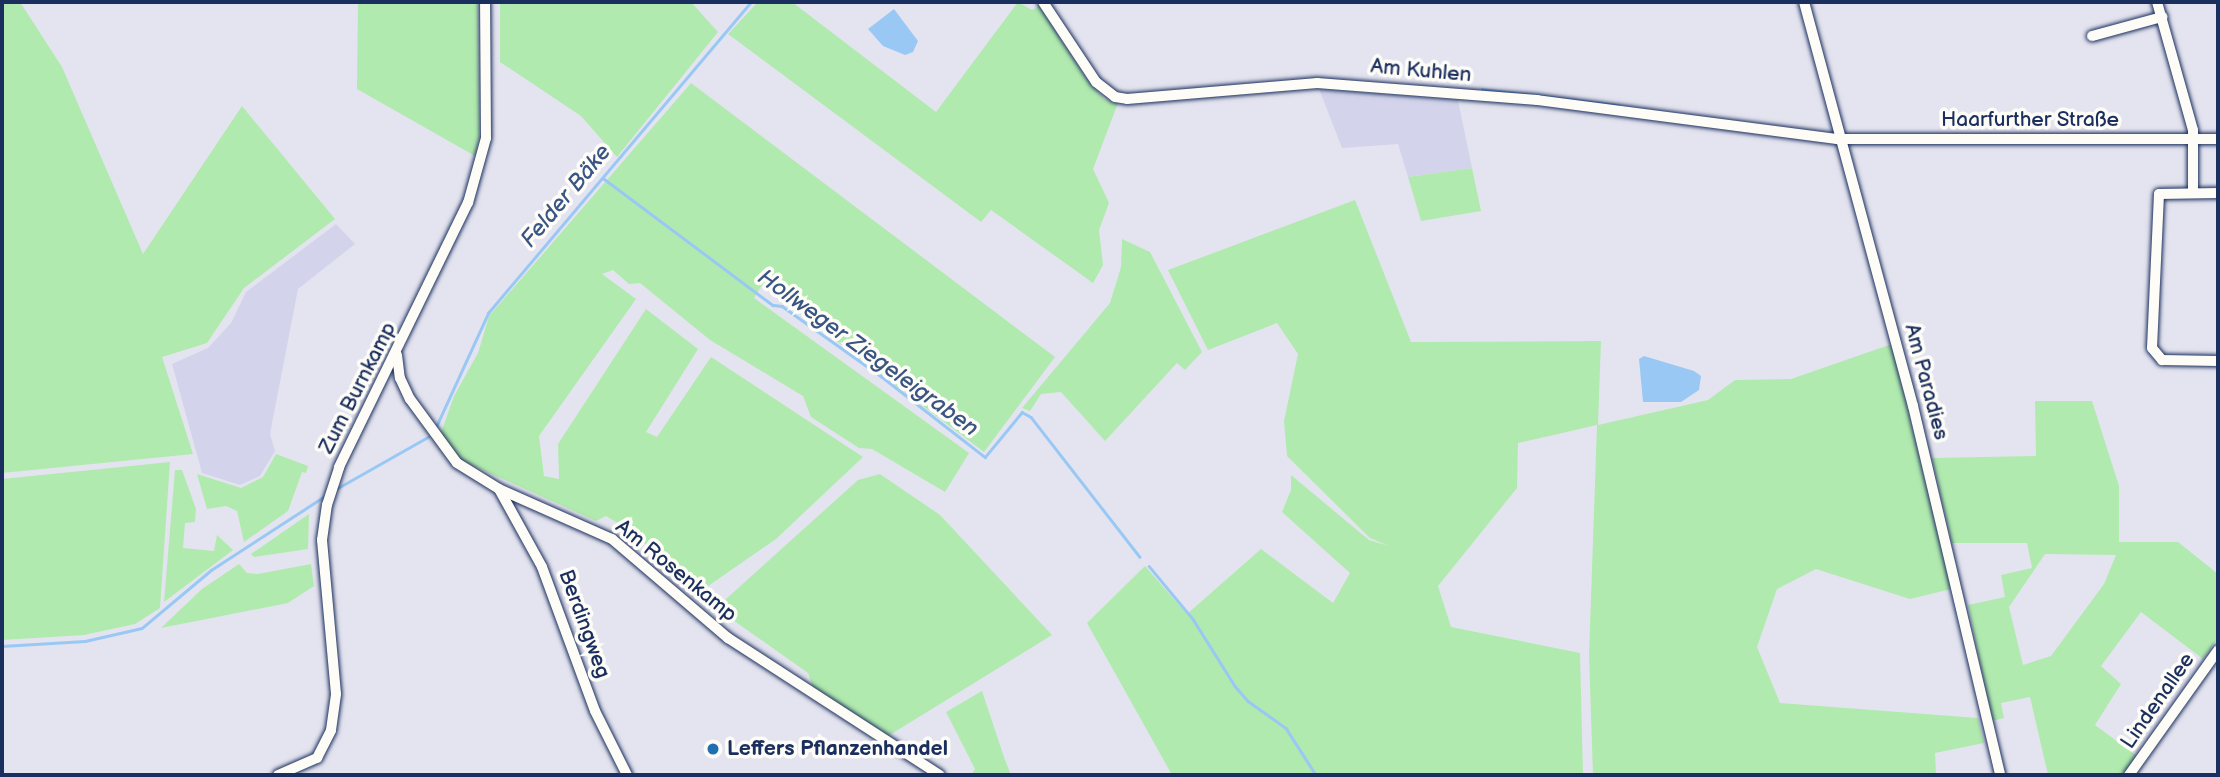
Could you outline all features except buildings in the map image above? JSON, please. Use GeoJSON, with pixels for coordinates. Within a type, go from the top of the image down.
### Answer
{"type":"FeatureCollection","features":[{"type":"Feature","properties":{"kind":"street","name":"Zum Burnkamp"},"geometry":{"type":"LineString","coordinates":[[278,775],[317,758],[331,730],[336,694],[322,540],[333,481],[468,203],[486,138],[485,2]]}},
{"type":"Feature","properties":{"kind":"street","name":"Am Kuhlen"},"geometry":{"type":"LineString","coordinates":[[1043,2],[1096,82],[1107,92],[1127,99],[1325,83],[1537,100],[1843,139]]}},
{"type":"Feature","properties":{"kind":"street","name":"Am Paradies"},"geometry":{"type":"LineString","coordinates":[[1804,2],[1919,428],[2000,775]]}},
{"type":"Feature","properties":{"kind":"street"},"geometry":{"type":"LineString","coordinates":[[2157,2],[2193,139],[2193,191]]}},
{"type":"Feature","properties":{"kind":"street"},"geometry":{"type":"LineString","coordinates":[[2092,36],[2162,17]]}},
{"type":"Feature","properties":{"kind":"street","name":"Haarfurther Straße"},"geometry":{"type":"LineString","coordinates":[[1843,139],[2218,139]]}},
{"type":"Feature","properties":{"kind":"street"},"geometry":{"type":"LineString","coordinates":[[2218,193],[2193,191],[2160,194],[2152,348],[2162,360],[2218,361]]}},
{"type":"Feature","properties":{"kind":"street","name":"Am Rosenkamp"},"geometry":{"type":"LineString","coordinates":[[397,354],[404,387],[457,463],[499,489],[612,539],[728,638],[940,775]]}},
{"type":"Feature","properties":{"kind":"street"},"geometry":{"type":"LineString","coordinates":[[380,388],[394,383],[404,387]]}},
{"type":"Feature","properties":{"kind":"street","name":"Berdingweg"},"geometry":{"type":"LineString","coordinates":[[499,489],[542,567],[595,711],[627,775]]}},
{"type":"Feature","properties":{"kind":"street","name":"Lindenallee"},"geometry":{"type":"LineString","coordinates":[[2129,775],[2218,650]]}},
{"type":"Feature","properties":{"kind":"shaded area"},"geometry":{"type":"Polygon","coordinates":[[[1319,89],[1458,100],[1472,168],[1408,177],[1398,144],[1342,148],[1319,89]]]}},
{"type":"Feature","properties":{"kind":"shaded area"},"geometry":{"type":"Polygon","coordinates":[[[336,224],[355,244],[298,289],[270,434],[275,451],[260,476],[240,485],[202,473],[172,364],[208,348],[231,323],[246,292],[336,224]]]}},
{"type":"Feature","properties":{"kind":"green space"},"geometry":{"type":"Polygon","coordinates":[[[2,2],[20,2],[62,67],[143,254],[242,106],[335,219],[244,288],[207,343],[162,357],[193,454],[2,473],[2,2]]]}},
{"type":"Feature","properties":{"kind":"green space"},"geometry":{"type":"Polygon","coordinates":[[[358,2],[478,2],[479,138],[475,156],[357,89],[358,2]]]}},
{"type":"Feature","properties":{"kind":"green space"},"geometry":{"type":"Polygon","coordinates":[[[500,2],[691,2],[718,32],[617,157],[581,116],[500,62],[500,2]]]}},
{"type":"Feature","properties":{"kind":"green space"},"geometry":{"type":"Polygon","coordinates":[[[758,2],[792,2],[936,112],[1018,2],[1032,10],[1039,6],[1086,78],[1104,99],[1118,103],[1093,169],[1109,203],[1099,230],[1103,265],[1093,283],[991,210],[981,222],[728,34],[758,2]]]}},
{"type":"Feature","properties":{"kind":"green space"},"geometry":{"type":"Polygon","coordinates":[[[691,83],[1055,357],[984,452],[762,285],[754,298],[969,453],[945,492],[872,449],[859,448],[811,417],[803,396],[710,340],[640,283],[629,284],[613,270],[602,274],[636,299],[539,436],[544,476],[559,479],[558,444],[646,309],[698,349],[646,432],[657,437],[711,357],[863,457],[776,539],[698,593],[631,531],[606,516],[596,521],[463,461],[441,433],[454,396],[478,353],[489,316],[691,83]]]}},
{"type":"Feature","properties":{"kind":"green space"},"geometry":{"type":"Polygon","coordinates":[[[1472,168],[1481,211],[1421,221],[1408,177],[1472,168]]]}},
{"type":"Feature","properties":{"kind":"green space"},"geometry":{"type":"Polygon","coordinates":[[[1355,200],[1411,342],[1601,341],[1598,425],[1708,400],[1735,380],[1791,379],[1892,344],[1951,589],[1910,599],[1816,569],[1777,589],[1757,647],[1780,703],[1978,718],[1984,743],[1935,753],[1936,775],[1593,775],[1589,655],[1597,425],[1518,443],[1517,488],[1438,586],[1451,627],[1580,653],[1583,775],[1172,775],[1087,623],[1145,566],[1187,614],[1261,549],[1333,603],[1350,573],[1282,512],[1291,490],[1291,475],[1369,540],[1389,546],[1370,538],[1287,456],[1284,421],[1298,354],[1277,323],[1208,350],[1168,270],[1355,200]]]}},
{"type":"Feature","properties":{"kind":"green space"},"geometry":{"type":"Polygon","coordinates":[[[1122,239],[1150,252],[1202,352],[1185,370],[1177,363],[1105,441],[1061,392],[1041,394],[1030,411],[1022,408],[1110,303],[1121,267],[1122,239]]]}},
{"type":"Feature","properties":{"kind":"green space"},"geometry":{"type":"Polygon","coordinates":[[[2035,401],[2092,401],[2119,486],[2119,542],[2178,542],[2218,574],[2218,638],[2203,659],[2141,612],[2101,666],[2121,684],[2095,725],[2137,756],[2124,775],[2048,775],[2030,697],[2001,703],[2004,718],[1992,721],[1968,605],[2005,597],[2001,575],[2032,568],[2027,543],[1952,543],[1932,458],[2036,456],[2035,401]],[[2045,554],[2009,607],[2023,665],[2051,656],[2104,584],[2116,555],[2045,554]]]}},
{"type":"Feature","properties":{"kind":"green space"},"geometry":{"type":"Polygon","coordinates":[[[276,454],[308,466],[306,473],[302,472],[288,511],[244,542],[237,511],[226,506],[207,509],[197,474],[241,488],[263,477],[276,454]]]}},
{"type":"Feature","properties":{"kind":"green space"},"geometry":{"type":"Polygon","coordinates":[[[170,462],[160,608],[135,624],[84,635],[2,640],[2,479],[170,462]]]}},
{"type":"Feature","properties":{"kind":"green space"},"geometry":{"type":"Polygon","coordinates":[[[175,470],[182,470],[196,509],[195,522],[185,523],[183,548],[214,551],[217,535],[233,550],[164,602],[175,470]]]}},
{"type":"Feature","properties":{"kind":"green space"},"geometry":{"type":"Polygon","coordinates":[[[880,474],[940,515],[1052,635],[888,736],[814,690],[808,673],[716,608],[858,480],[880,474]]]}},
{"type":"Feature","properties":{"kind":"green space"},"geometry":{"type":"Polygon","coordinates":[[[309,514],[308,549],[254,557],[251,554],[309,514]]]}},
{"type":"Feature","properties":{"kind":"green space"},"geometry":{"type":"Polygon","coordinates":[[[239,564],[247,573],[258,574],[311,564],[314,586],[288,603],[161,628],[202,589],[239,564]]]}},
{"type":"Feature","properties":{"kind":"green space"},"geometry":{"type":"Polygon","coordinates":[[[982,691],[1011,775],[971,775],[975,769],[946,712],[982,691]]]}},
{"type":"Feature","properties":{"kind":"water"},"geometry":{"type":"Polygon","coordinates":[[[894,9],[918,41],[913,52],[905,55],[883,46],[868,29],[894,9]]]}},
{"type":"Feature","properties":{"kind":"water"},"geometry":{"type":"Polygon","coordinates":[[[1644,356],[1694,371],[1701,376],[1699,390],[1681,402],[1643,402],[1639,359],[1644,356]]]}},
{"type":"Feature","properties":{"kind":"waterway","name":"Felder Bäke"},"geometry":{"type":"LineString","coordinates":[[435,429],[488,313],[751,2]]}},
{"type":"Feature","properties":{"kind":"waterway"},"geometry":{"type":"LineString","coordinates":[[1482,89],[1618,105]]}},
{"type":"Feature","properties":{"kind":"waterway","name":"Hollweger Ziegeleigraben"},"geometry":{"type":"LineString","coordinates":[[603,178],[773,305],[782,306],[881,376],[985,457],[1022,412],[1031,417],[1140,557]]}},
{"type":"Feature","properties":{"kind":"waterway","name":"Felder Bäke"},"geometry":{"type":"LineString","coordinates":[[336,489],[428,437]]}},
{"type":"Feature","properties":{"kind":"waterway","name":"Felder Bäke"},"geometry":{"type":"LineString","coordinates":[[2,646],[85,641],[142,628],[211,570],[325,496]]}},
{"type":"Feature","properties":{"kind":"waterway","name":"Hollweger Ziegeleigraben"},"geometry":{"type":"LineString","coordinates":[[1149,566],[1193,619],[1235,686],[1248,701],[1286,728],[1316,775]]}},
{"type":"Feature","properties":{"kind":"place","name":"Leffers Pflanzenhandel"},"geometry":{"type":"Point","coordinates":[713,749]}}]}
